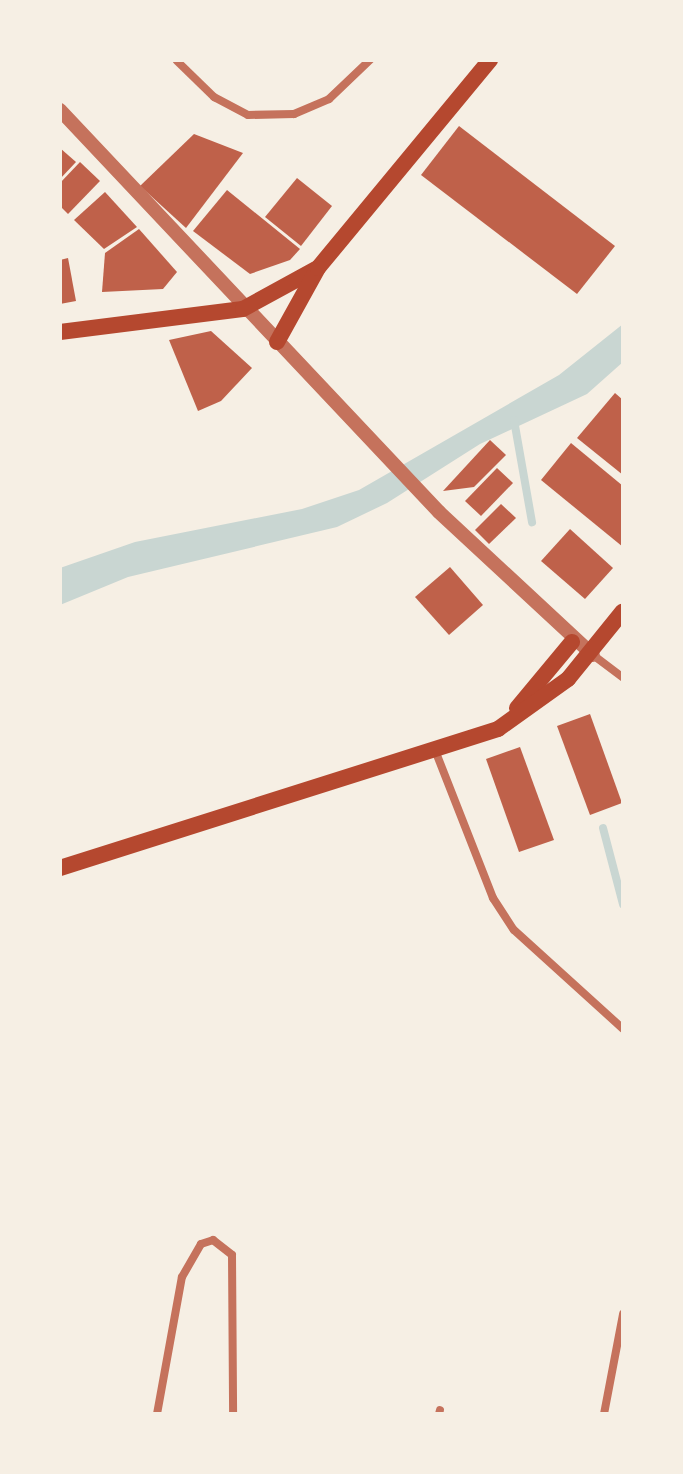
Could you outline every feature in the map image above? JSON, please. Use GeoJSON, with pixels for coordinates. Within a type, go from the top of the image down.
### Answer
{"type":"FeatureCollection","features":[{"type":"Feature","properties":{"kind":"main road"},"geometry":{"type":"LineString","coordinates":[[277,342],[318,268],[490,60]]}},
{"type":"Feature","properties":{"kind":"main road"},"geometry":{"type":"LineString","coordinates":[[60,332],[243,309],[318,268]]}},
{"type":"Feature","properties":{"kind":"main road"},"geometry":{"type":"LineString","coordinates":[[60,868],[498,729],[593,655],[623,611]]}},
{"type":"Feature","properties":{"kind":"main road"},"geometry":{"type":"LineString","coordinates":[[498,729],[572,642]]}},
{"type":"Feature","properties":{"kind":"street"},"geometry":{"type":"LineString","coordinates":[[177,61],[214,97],[248,115],[294,114],[329,99],[370,60]]}},
{"type":"Feature","properties":{"kind":"street"},"geometry":{"type":"LineString","coordinates":[[60,110],[243,309],[439,512],[572,642],[623,678]]}},
{"type":"Feature","properties":{"kind":"street"},"geometry":{"type":"LineString","coordinates":[[435,750],[493,898],[514,930],[623,1029]]}},
{"type":"Feature","properties":{"kind":"street"},"geometry":{"type":"LineString","coordinates":[[157,1414],[187,1265],[213,1240],[227,1245],[232,1265],[233,1414]]}},
{"type":"Feature","properties":{"kind":"street"},"geometry":{"type":"LineString","coordinates":[[604,1414],[623,1314]]}},
{"type":"Feature","properties":{"kind":"shaded area"},"geometry":{"type":"Polygon","coordinates":[[[623,324],[623,362],[587,394],[480,444],[387,503],[337,527],[128,577],[60,605],[60,568],[135,542],[302,509],[359,490],[559,375],[623,324]]]}},
{"type":"Feature","properties":{"kind":"building"},"geometry":{"type":"Polygon","coordinates":[[[459,126],[615,246],[577,294],[421,175],[459,126]]]}},
{"type":"Feature","properties":{"kind":"building"},"geometry":{"type":"Polygon","coordinates":[[[194,134],[243,153],[186,228],[140,186],[194,134]]]}},
{"type":"Feature","properties":{"kind":"building"},"geometry":{"type":"Polygon","coordinates":[[[60,148],[76,162],[60,179],[60,148]]]}},
{"type":"Feature","properties":{"kind":"building"},"geometry":{"type":"Polygon","coordinates":[[[80,162],[100,181],[68,214],[60,206],[60,183],[80,162]]]}},
{"type":"Feature","properties":{"kind":"building"},"geometry":{"type":"Polygon","coordinates":[[[297,178],[332,206],[301,246],[265,217],[297,178]]]}},
{"type":"Feature","properties":{"kind":"building"},"geometry":{"type":"Polygon","coordinates":[[[227,190],[300,249],[290,260],[250,274],[193,231],[227,190]]]}},
{"type":"Feature","properties":{"kind":"building"},"geometry":{"type":"Polygon","coordinates":[[[105,192],[137,227],[104,249],[74,220],[105,192]]]}},
{"type":"Feature","properties":{"kind":"building"},"geometry":{"type":"Polygon","coordinates":[[[139,229],[177,272],[163,289],[102,292],[105,253],[139,229]]]}},
{"type":"Feature","properties":{"kind":"building"},"geometry":{"type":"Polygon","coordinates":[[[68,258],[76,301],[60,304],[60,260],[68,258]]]}},
{"type":"Feature","properties":{"kind":"building"},"geometry":{"type":"Polygon","coordinates":[[[211,331],[252,368],[221,401],[198,411],[169,340],[211,331]]]}},
{"type":"Feature","properties":{"kind":"building"},"geometry":{"type":"Polygon","coordinates":[[[615,393],[623,400],[623,475],[577,438],[615,393]]]}},
{"type":"Feature","properties":{"kind":"building"},"geometry":{"type":"Polygon","coordinates":[[[490,440],[506,455],[474,487],[443,491],[490,440]]]}},
{"type":"Feature","properties":{"kind":"building"},"geometry":{"type":"Polygon","coordinates":[[[571,443],[623,486],[623,547],[541,480],[571,443]]]}},
{"type":"Feature","properties":{"kind":"building"},"geometry":{"type":"Polygon","coordinates":[[[497,468],[513,483],[481,516],[465,501],[497,468]]]}},
{"type":"Feature","properties":{"kind":"building"},"geometry":{"type":"Polygon","coordinates":[[[501,504],[516,518],[489,544],[475,530],[501,504]]]}},
{"type":"Feature","properties":{"kind":"building"},"geometry":{"type":"Polygon","coordinates":[[[570,529],[613,568],[585,599],[541,561],[570,529]]]}},
{"type":"Feature","properties":{"kind":"building"},"geometry":{"type":"Polygon","coordinates":[[[450,567],[483,605],[449,635],[415,597],[450,567]]]}},
{"type":"Feature","properties":{"kind":"building"},"geometry":{"type":"Polygon","coordinates":[[[590,714],[622,803],[590,815],[557,726],[590,714]]]}},
{"type":"Feature","properties":{"kind":"building"},"geometry":{"type":"Polygon","coordinates":[[[520,747],[554,840],[519,852],[486,759],[520,747]]]}},
{"type":"Feature","properties":{"kind":"waterway"},"geometry":{"type":"LineString","coordinates":[[514,420],[532,522]]}},
{"type":"Feature","properties":{"kind":"waterway"},"geometry":{"type":"LineString","coordinates":[[603,828],[623,904]]}}]}
